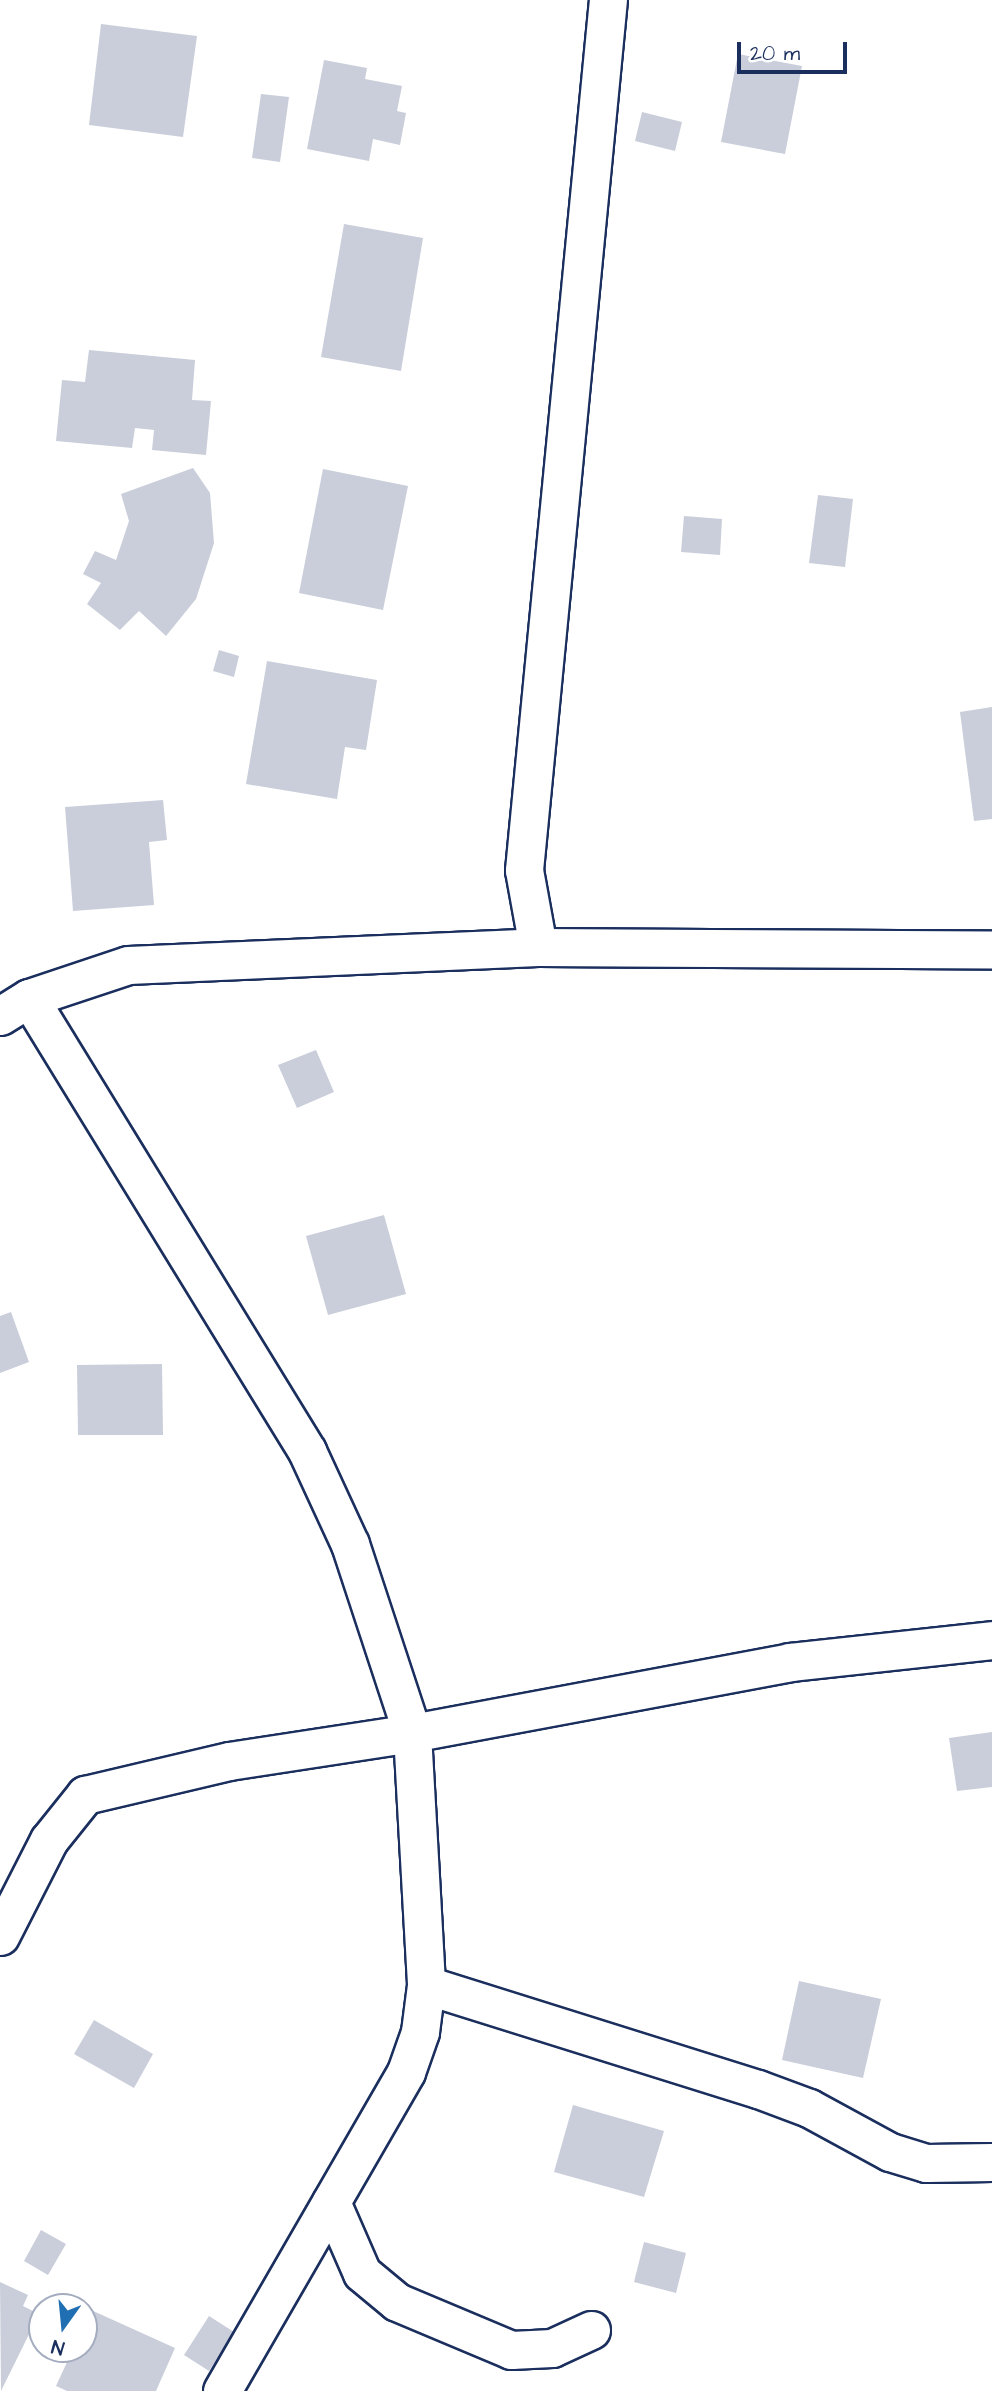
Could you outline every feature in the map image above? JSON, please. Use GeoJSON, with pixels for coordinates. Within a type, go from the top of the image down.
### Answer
{"type":"FeatureCollection","features":[{"type":"Feature","properties":{"kind":"street"},"geometry":{"type":"LineString","coordinates":[[538,947],[524,870],[608,0]]}},
{"type":"Feature","properties":{"kind":"street"},"geometry":{"type":"LineString","coordinates":[[222,2391],[406,2072],[419,2032],[426,1985],[412,1733],[350,1544],[307,1451],[14,1007],[128,965],[538,947],[992,949]]}},
{"type":"Feature","properties":{"kind":"street"},"geometry":{"type":"LineString","coordinates":[[0,1936],[49,1840],[85,1794],[229,1761],[412,1733],[790,1662],[992,1640]]}},
{"type":"Feature","properties":{"kind":"street"},"geometry":{"type":"LineString","coordinates":[[426,1985],[776,2095],[890,2152],[926,2163],[992,2162]]}},
{"type":"Feature","properties":{"kind":"street"},"geometry":{"type":"LineString","coordinates":[[331,2202],[362,2273],[397,2302],[511,2350],[552,2348],[591,2330]]}},
{"type":"Feature","properties":{"kind":"building"},"geometry":{"type":"Polygon","coordinates":[[[101,24],[197,36],[183,137],[89,125],[101,24]]]}},
{"type":"Feature","properties":{"kind":"building"},"geometry":{"type":"Polygon","coordinates":[[[738,54],[802,66],[785,154],[721,142],[738,54]]]}},
{"type":"Feature","properties":{"kind":"building"},"geometry":{"type":"Polygon","coordinates":[[[324,60],[367,68],[365,79],[402,86],[397,111],[406,113],[400,145],[373,139],[369,161],[307,149],[324,60]]]}},
{"type":"Feature","properties":{"kind":"building"},"geometry":{"type":"Polygon","coordinates":[[[261,94],[289,97],[280,162],[252,158],[261,94]]]}},
{"type":"Feature","properties":{"kind":"building"},"geometry":{"type":"Polygon","coordinates":[[[642,112],[682,122],[675,151],[635,141],[642,112]]]}},
{"type":"Feature","properties":{"kind":"building"},"geometry":{"type":"Polygon","coordinates":[[[344,224],[423,238],[401,371],[321,357],[344,224]]]}},
{"type":"Feature","properties":{"kind":"building"},"geometry":{"type":"Polygon","coordinates":[[[89,350],[195,360],[192,400],[211,401],[206,455],[152,450],[154,430],[135,428],[132,448],[56,441],[62,380],[85,382],[89,350]]]}},
{"type":"Feature","properties":{"kind":"building"},"geometry":{"type":"Polygon","coordinates":[[[193,468],[210,493],[214,543],[196,599],[166,636],[139,611],[120,630],[87,604],[101,583],[83,574],[95,551],[116,560],[129,521],[121,494],[193,468]]]}},
{"type":"Feature","properties":{"kind":"building"},"geometry":{"type":"Polygon","coordinates":[[[323,469],[408,486],[383,610],[299,593],[323,469]]]}},
{"type":"Feature","properties":{"kind":"building"},"geometry":{"type":"Polygon","coordinates":[[[818,495],[853,499],[845,567],[809,563],[818,495]]]}},
{"type":"Feature","properties":{"kind":"building"},"geometry":{"type":"Polygon","coordinates":[[[684,516],[722,519],[720,555],[681,552],[684,516]]]}},
{"type":"Feature","properties":{"kind":"building"},"geometry":{"type":"Polygon","coordinates":[[[219,650],[239,656],[234,677],[213,671],[219,650]]]}},
{"type":"Feature","properties":{"kind":"building"},"geometry":{"type":"Polygon","coordinates":[[[267,661],[377,680],[366,750],[345,747],[337,799],[246,784],[267,661]]]}},
{"type":"Feature","properties":{"kind":"building"},"geometry":{"type":"Polygon","coordinates":[[[992,707],[992,819],[974,821],[960,712],[992,707]]]}},
{"type":"Feature","properties":{"kind":"building"},"geometry":{"type":"Polygon","coordinates":[[[163,800],[167,840],[149,842],[154,905],[73,911],[65,807],[163,800]]]}},
{"type":"Feature","properties":{"kind":"building"},"geometry":{"type":"Polygon","coordinates":[[[316,1050],[334,1092],[297,1108],[278,1065],[316,1050]]]}},
{"type":"Feature","properties":{"kind":"building"},"geometry":{"type":"Polygon","coordinates":[[[384,1215],[406,1294],[328,1315],[306,1236],[384,1215]]]}},
{"type":"Feature","properties":{"kind":"building"},"geometry":{"type":"Polygon","coordinates":[[[11,1312],[29,1362],[0,1373],[0,1316],[11,1312]]]}},
{"type":"Feature","properties":{"kind":"building"},"geometry":{"type":"Polygon","coordinates":[[[162,1364],[163,1435],[78,1435],[77,1365],[162,1364]]]}},
{"type":"Feature","properties":{"kind":"building"},"geometry":{"type":"Polygon","coordinates":[[[992,1732],[992,1787],[957,1791],[949,1738],[992,1732]]]}},
{"type":"Feature","properties":{"kind":"building"},"geometry":{"type":"Polygon","coordinates":[[[799,1981],[881,1999],[863,2078],[782,2060],[799,1981]]]}},
{"type":"Feature","properties":{"kind":"building"},"geometry":{"type":"Polygon","coordinates":[[[94,2020],[153,2054],[134,2088],[74,2054],[94,2020]]]}},
{"type":"Feature","properties":{"kind":"building"},"geometry":{"type":"Polygon","coordinates":[[[573,2105],[664,2131],[644,2197],[554,2172],[573,2105]]]}},
{"type":"Feature","properties":{"kind":"building"},"geometry":{"type":"Polygon","coordinates":[[[41,2230],[66,2244],[48,2275],[24,2261],[41,2230]]]}},
{"type":"Feature","properties":{"kind":"building"},"geometry":{"type":"Polygon","coordinates":[[[644,2242],[686,2253],[676,2293],[634,2282],[644,2242]]]}},
{"type":"Feature","properties":{"kind":"building"},"geometry":{"type":"Polygon","coordinates":[[[0,2282],[28,2295],[23,2306],[28,2308],[28,2336],[1,2391],[0,2282]]]}},
{"type":"Feature","properties":{"kind":"building"},"geometry":{"type":"Polygon","coordinates":[[[98,2313],[175,2348],[156,2391],[67,2391],[56,2386],[67,2363],[98,2363],[98,2313]]]}},
{"type":"Feature","properties":{"kind":"building"},"geometry":{"type":"Polygon","coordinates":[[[209,2316],[234,2332],[209,2371],[184,2355],[209,2316]]]}}]}
